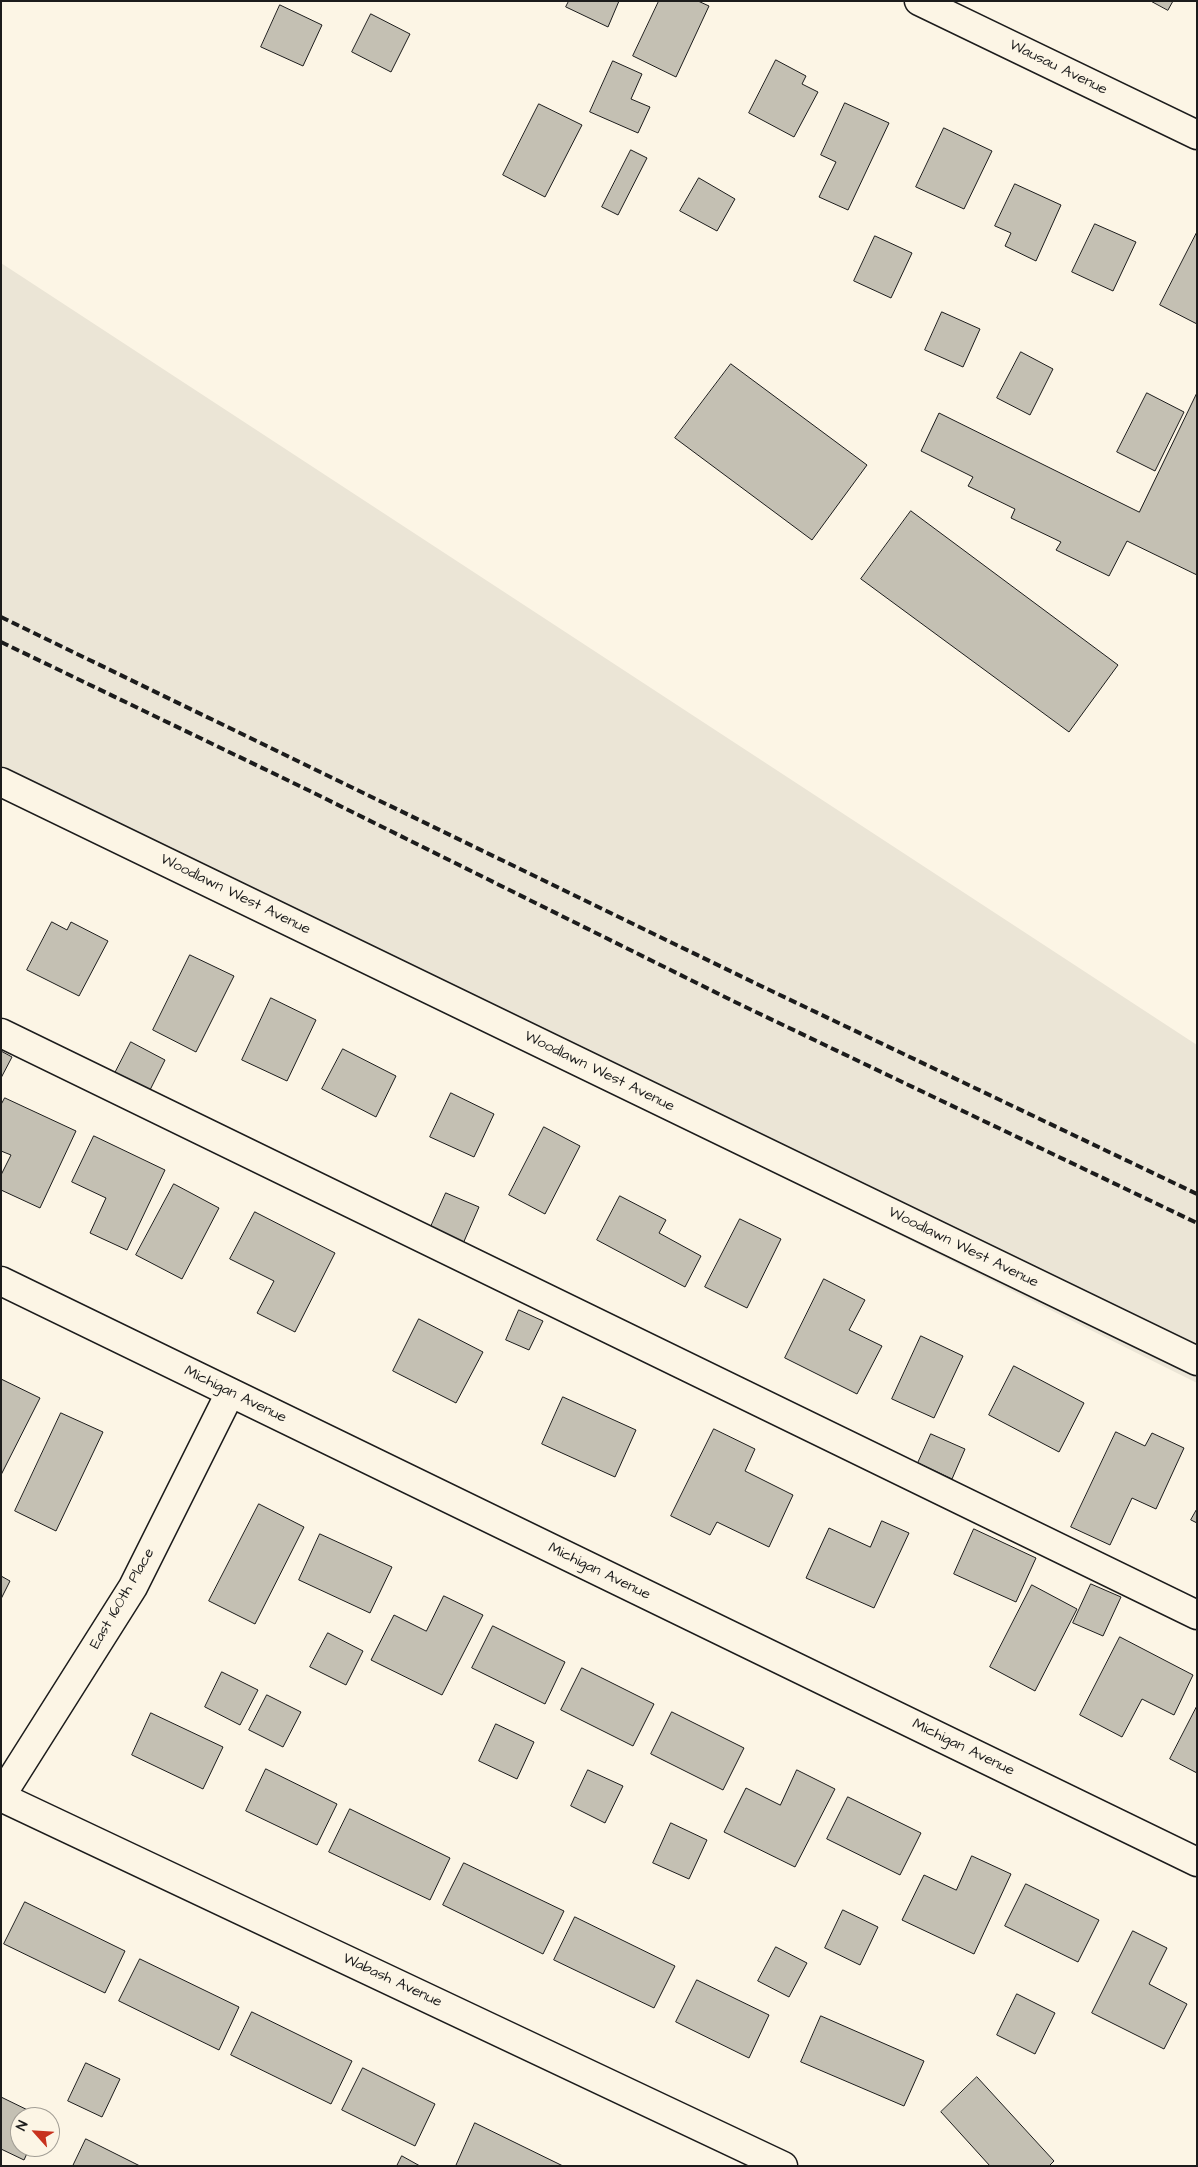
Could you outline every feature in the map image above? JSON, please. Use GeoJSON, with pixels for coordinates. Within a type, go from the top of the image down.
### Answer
{"type":"FeatureCollection","features":[{"type":"Feature","properties":{"kind":"street","name":"Wausau Avenue"},"geometry":{"type":"LineString","coordinates":[[919,1],[1197,135]]}},
{"type":"Feature","properties":{"kind":"street","name":"Woodlawn West Avenue"},"geometry":{"type":"LineString","coordinates":[[1,782],[1197,1361]]}},
{"type":"Feature","properties":{"kind":"street"},"geometry":{"type":"LineString","coordinates":[[1,1033],[1197,1615]]}},
{"type":"Feature","properties":{"kind":"street","name":"Michigan Avenue"},"geometry":{"type":"LineString","coordinates":[[1,1281],[1197,1862]]}},
{"type":"Feature","properties":{"kind":"street","name":"East 160th Place"},"geometry":{"type":"LineString","coordinates":[[1,1796],[133,1587],[230,1392]]}},
{"type":"Feature","properties":{"kind":"street","name":"Wabash Avenue"},"geometry":{"type":"LineString","coordinates":[[1,1796],[783,2166]]}},
{"type":"Feature","properties":{"kind":"shaded area"},"geometry":{"type":"Polygon","coordinates":[[[1,263],[1197,1045],[1197,1383],[1,788],[1,263]]]}},
{"type":"Feature","properties":{"kind":"building"},"geometry":{"type":"Polygon","coordinates":[[[569,1],[619,1],[608,27],[566,7],[569,1]]]}},
{"type":"Feature","properties":{"kind":"building"},"geometry":{"type":"Polygon","coordinates":[[[659,1],[698,1],[709,6],[676,77],[633,56],[659,1]]]}},
{"type":"Feature","properties":{"kind":"building"},"geometry":{"type":"Polygon","coordinates":[[[1151,1],[1173,1],[1168,10],[1151,1]]]}},
{"type":"Feature","properties":{"kind":"building"},"geometry":{"type":"Polygon","coordinates":[[[280,5],[322,25],[303,66],[261,47],[280,5]]]}},
{"type":"Feature","properties":{"kind":"building"},"geometry":{"type":"Polygon","coordinates":[[[371,14],[410,34],[391,72],[352,52],[371,14]]]}},
{"type":"Feature","properties":{"kind":"building"},"geometry":{"type":"Polygon","coordinates":[[[776,60],[806,76],[802,84],[818,92],[794,137],[749,113],[776,60]]]}},
{"type":"Feature","properties":{"kind":"building"},"geometry":{"type":"Polygon","coordinates":[[[613,61],[642,74],[631,99],[650,107],[638,133],[590,112],[613,61]]]}},
{"type":"Feature","properties":{"kind":"building"},"geometry":{"type":"Polygon","coordinates":[[[845,103],[889,123],[848,210],[819,197],[836,162],[821,155],[845,103]]]}},
{"type":"Feature","properties":{"kind":"building"},"geometry":{"type":"Polygon","coordinates":[[[539,104],[582,125],[545,197],[503,175],[539,104]]]}},
{"type":"Feature","properties":{"kind":"building"},"geometry":{"type":"Polygon","coordinates":[[[944,128],[992,151],[964,209],[916,187],[944,128]]]}},
{"type":"Feature","properties":{"kind":"building"},"geometry":{"type":"Polygon","coordinates":[[[631,150],[647,158],[618,215],[602,207],[631,150]]]}},
{"type":"Feature","properties":{"kind":"building"},"geometry":{"type":"Polygon","coordinates":[[[699,178],[735,199],[717,231],[680,211],[699,178]]]}},
{"type":"Feature","properties":{"kind":"building"},"geometry":{"type":"Polygon","coordinates":[[[1015,184],[1061,205],[1036,261],[1005,246],[1011,233],[995,226],[1015,184]]]}},
{"type":"Feature","properties":{"kind":"building"},"geometry":{"type":"Polygon","coordinates":[[[1095,224],[1136,242],[1113,291],[1072,272],[1095,224]]]}},
{"type":"Feature","properties":{"kind":"building"},"geometry":{"type":"Polygon","coordinates":[[[1197,232],[1197,324],[1160,305],[1197,232]]]}},
{"type":"Feature","properties":{"kind":"building"},"geometry":{"type":"Polygon","coordinates":[[[875,236],[912,253],[891,298],[854,281],[875,236]]]}},
{"type":"Feature","properties":{"kind":"building"},"geometry":{"type":"Polygon","coordinates":[[[942,312],[980,329],[963,367],[925,350],[942,312]]]}},
{"type":"Feature","properties":{"kind":"building"},"geometry":{"type":"Polygon","coordinates":[[[1021,352],[1053,369],[1030,415],[997,398],[1021,352]]]}},
{"type":"Feature","properties":{"kind":"building"},"geometry":{"type":"Polygon","coordinates":[[[731,364],[867,465],[812,540],[675,438],[731,364]]]}},
{"type":"Feature","properties":{"kind":"building"},"geometry":{"type":"Polygon","coordinates":[[[1147,393],[1184,412],[1155,471],[1117,452],[1147,393]]]}},
{"type":"Feature","properties":{"kind":"building"},"geometry":{"type":"Polygon","coordinates":[[[1197,393],[1197,575],[1127,541],[1109,576],[1056,550],[1061,542],[1011,518],[1015,509],[968,486],[973,477],[921,451],[939,413],[1139,512],[1197,393]]]}},
{"type":"Feature","properties":{"kind":"building"},"geometry":{"type":"Polygon","coordinates":[[[911,511],[1118,665],[1069,732],[861,579],[911,511]]]}},
{"type":"Feature","properties":{"kind":"building"},"geometry":{"type":"Polygon","coordinates":[[[52,922],[67,930],[71,922],[108,941],[79,996],[27,970],[52,922]]]}},
{"type":"Feature","properties":{"kind":"building"},"geometry":{"type":"Polygon","coordinates":[[[190,955],[234,976],[196,1052],[153,1030],[190,955]]]}},
{"type":"Feature","properties":{"kind":"building"},"geometry":{"type":"Polygon","coordinates":[[[271,998],[316,1020],[287,1081],[242,1060],[271,998]]]}},
{"type":"Feature","properties":{"kind":"building"},"geometry":{"type":"Polygon","coordinates":[[[131,1042],[165,1060],[147,1096],[112,1079],[131,1042]]]}},
{"type":"Feature","properties":{"kind":"building"},"geometry":{"type":"Polygon","coordinates":[[[343,1049],[396,1076],[376,1117],[322,1089],[343,1049]]]}},
{"type":"Feature","properties":{"kind":"building"},"geometry":{"type":"Polygon","coordinates":[[[1,1051],[12,1057],[1,1078],[1,1051]]]}},
{"type":"Feature","properties":{"kind":"building"},"geometry":{"type":"Polygon","coordinates":[[[451,1093],[494,1114],[474,1157],[430,1137],[451,1093]]]}},
{"type":"Feature","properties":{"kind":"building"},"geometry":{"type":"Polygon","coordinates":[[[5,1098],[76,1131],[40,1208],[1,1190],[1,1175],[11,1155],[1,1151],[1,1105],[5,1098]]]}},
{"type":"Feature","properties":{"kind":"building"},"geometry":{"type":"Polygon","coordinates":[[[544,1127],[580,1146],[545,1214],[509,1195],[544,1127]]]}},
{"type":"Feature","properties":{"kind":"building"},"geometry":{"type":"Polygon","coordinates":[[[94,1136],[165,1170],[127,1250],[90,1233],[106,1198],[72,1182],[94,1136]]]}},
{"type":"Feature","properties":{"kind":"building"},"geometry":{"type":"Polygon","coordinates":[[[174,1184],[219,1208],[182,1279],[136,1255],[174,1184]]]}},
{"type":"Feature","properties":{"kind":"building"},"geometry":{"type":"Polygon","coordinates":[[[446,1193],[479,1207],[462,1246],[429,1231],[446,1193]]]}},
{"type":"Feature","properties":{"kind":"building"},"geometry":{"type":"Polygon","coordinates":[[[620,1196],[666,1220],[659,1233],[701,1256],[685,1287],[597,1240],[620,1196]]]}},
{"type":"Feature","properties":{"kind":"building"},"geometry":{"type":"Polygon","coordinates":[[[255,1212],[335,1253],[295,1332],[257,1313],[274,1281],[230,1259],[255,1212]]]}},
{"type":"Feature","properties":{"kind":"building"},"geometry":{"type":"Polygon","coordinates":[[[740,1219],[781,1239],[747,1308],[705,1287],[740,1219]]]}},
{"type":"Feature","properties":{"kind":"building"},"geometry":{"type":"Polygon","coordinates":[[[824,1279],[865,1300],[849,1330],[882,1346],[857,1394],[785,1358],[824,1279]]]}},
{"type":"Feature","properties":{"kind":"building"},"geometry":{"type":"Polygon","coordinates":[[[519,1310],[543,1321],[529,1350],[506,1340],[519,1310]]]}},
{"type":"Feature","properties":{"kind":"building"},"geometry":{"type":"Polygon","coordinates":[[[419,1319],[483,1352],[456,1403],[393,1371],[419,1319]]]}},
{"type":"Feature","properties":{"kind":"building"},"geometry":{"type":"Polygon","coordinates":[[[921,1336],[963,1356],[934,1418],[892,1399],[921,1336]]]}},
{"type":"Feature","properties":{"kind":"building"},"geometry":{"type":"Polygon","coordinates":[[[1014,1366],[1084,1403],[1059,1452],[989,1415],[1014,1366]]]}},
{"type":"Feature","properties":{"kind":"building"},"geometry":{"type":"Polygon","coordinates":[[[1,1379],[40,1398],[1,1475],[1,1379]]]}},
{"type":"Feature","properties":{"kind":"building"},"geometry":{"type":"Polygon","coordinates":[[[563,1397],[636,1430],[615,1477],[542,1444],[563,1397]]]}},
{"type":"Feature","properties":{"kind":"building"},"geometry":{"type":"Polygon","coordinates":[[[61,1413],[103,1432],[56,1531],[15,1511],[61,1413]]]}},
{"type":"Feature","properties":{"kind":"building"},"geometry":{"type":"Polygon","coordinates":[[[714,1429],[755,1449],[745,1471],[793,1495],[769,1547],[717,1522],[710,1535],[671,1516],[714,1429]]]}},
{"type":"Feature","properties":{"kind":"building"},"geometry":{"type":"Polygon","coordinates":[[[1116,1432],[1145,1446],[1152,1433],[1184,1448],[1156,1509],[1132,1498],[1110,1545],[1071,1527],[1116,1432]]]}},
{"type":"Feature","properties":{"kind":"building"},"geometry":{"type":"Polygon","coordinates":[[[931,1434],[965,1449],[952,1479],[918,1463],[931,1434]]]}},
{"type":"Feature","properties":{"kind":"building"},"geometry":{"type":"Polygon","coordinates":[[[259,1504],[304,1527],[255,1624],[209,1601],[259,1504]]]}},
{"type":"Feature","properties":{"kind":"building"},"geometry":{"type":"Polygon","coordinates":[[[1197,1509],[1197,1523],[1191,1520],[1197,1509]]]}},
{"type":"Feature","properties":{"kind":"building"},"geometry":{"type":"Polygon","coordinates":[[[882,1521],[909,1533],[874,1608],[806,1578],[829,1528],[870,1547],[882,1521]]]}},
{"type":"Feature","properties":{"kind":"building"},"geometry":{"type":"Polygon","coordinates":[[[974,1529],[1036,1558],[1016,1602],[954,1574],[974,1529]]]}},
{"type":"Feature","properties":{"kind":"building"},"geometry":{"type":"Polygon","coordinates":[[[320,1534],[392,1567],[370,1613],[299,1580],[320,1534]]]}},
{"type":"Feature","properties":{"kind":"building"},"geometry":{"type":"Polygon","coordinates":[[[1,1576],[10,1581],[1,1599],[1,1576]]]}},
{"type":"Feature","properties":{"kind":"building"},"geometry":{"type":"Polygon","coordinates":[[[1091,1584],[1121,1597],[1103,1636],[1073,1623],[1091,1584]]]}},
{"type":"Feature","properties":{"kind":"building"},"geometry":{"type":"Polygon","coordinates":[[[1032,1585],[1077,1609],[1035,1691],[990,1667],[1032,1585]]]}},
{"type":"Feature","properties":{"kind":"building"},"geometry":{"type":"Polygon","coordinates":[[[444,1596],[483,1615],[442,1695],[371,1660],[394,1615],[426,1631],[444,1596]]]}},
{"type":"Feature","properties":{"kind":"building"},"geometry":{"type":"Polygon","coordinates":[[[493,1626],[565,1662],[545,1704],[472,1668],[493,1626]]]}},
{"type":"Feature","properties":{"kind":"building"},"geometry":{"type":"Polygon","coordinates":[[[328,1633],[363,1651],[346,1685],[310,1667],[328,1633]]]}},
{"type":"Feature","properties":{"kind":"building"},"geometry":{"type":"Polygon","coordinates":[[[1120,1637],[1193,1675],[1174,1715],[1142,1699],[1122,1737],[1080,1715],[1120,1637]]]}},
{"type":"Feature","properties":{"kind":"building"},"geometry":{"type":"Polygon","coordinates":[[[582,1668],[654,1704],[633,1746],[561,1710],[582,1668]]]}},
{"type":"Feature","properties":{"kind":"building"},"geometry":{"type":"Polygon","coordinates":[[[222,1672],[258,1690],[240,1725],[205,1707],[222,1672]]]}},
{"type":"Feature","properties":{"kind":"building"},"geometry":{"type":"Polygon","coordinates":[[[267,1695],[301,1712],[283,1747],[249,1730],[267,1695]]]}},
{"type":"Feature","properties":{"kind":"building"},"geometry":{"type":"Polygon","coordinates":[[[1197,1706],[1197,1773],[1170,1759],[1197,1706]]]}},
{"type":"Feature","properties":{"kind":"building"},"geometry":{"type":"Polygon","coordinates":[[[672,1712],[744,1748],[723,1790],[651,1754],[672,1712]]]}},
{"type":"Feature","properties":{"kind":"building"},"geometry":{"type":"Polygon","coordinates":[[[151,1713],[223,1747],[203,1789],[132,1755],[151,1713]]]}},
{"type":"Feature","properties":{"kind":"building"},"geometry":{"type":"Polygon","coordinates":[[[496,1724],[534,1742],[517,1779],[479,1761],[496,1724]]]}},
{"type":"Feature","properties":{"kind":"building"},"geometry":{"type":"Polygon","coordinates":[[[266,1769],[337,1804],[317,1845],[246,1811],[266,1769]]]}},
{"type":"Feature","properties":{"kind":"building"},"geometry":{"type":"Polygon","coordinates":[[[588,1770],[623,1786],[605,1823],[571,1806],[588,1770]]]}},
{"type":"Feature","properties":{"kind":"building"},"geometry":{"type":"Polygon","coordinates":[[[797,1770],[835,1789],[795,1867],[724,1832],[746,1788],[780,1805],[797,1770]]]}},
{"type":"Feature","properties":{"kind":"building"},"geometry":{"type":"Polygon","coordinates":[[[848,1797],[921,1833],[900,1875],[827,1839],[848,1797]]]}},
{"type":"Feature","properties":{"kind":"building"},"geometry":{"type":"Polygon","coordinates":[[[350,1809],[450,1858],[430,1900],[329,1852],[350,1809]]]}},
{"type":"Feature","properties":{"kind":"building"},"geometry":{"type":"Polygon","coordinates":[[[671,1823],[707,1840],[689,1879],[653,1863],[671,1823]]]}},
{"type":"Feature","properties":{"kind":"building"},"geometry":{"type":"Polygon","coordinates":[[[972,1856],[1011,1874],[974,1954],[902,1920],[924,1875],[956,1890],[972,1856]]]}},
{"type":"Feature","properties":{"kind":"building"},"geometry":{"type":"Polygon","coordinates":[[[464,1863],[564,1911],[543,1954],[443,1905],[464,1863]]]}},
{"type":"Feature","properties":{"kind":"building"},"geometry":{"type":"Polygon","coordinates":[[[1026,1884],[1099,1920],[1078,1962],[1005,1926],[1026,1884]]]}},
{"type":"Feature","properties":{"kind":"building"},"geometry":{"type":"Polygon","coordinates":[[[25,1902],[125,1951],[105,1993],[4,1944],[25,1902]]]}},
{"type":"Feature","properties":{"kind":"building"},"geometry":{"type":"Polygon","coordinates":[[[843,1910],[878,1927],[860,1965],[825,1948],[843,1910]]]}},
{"type":"Feature","properties":{"kind":"building"},"geometry":{"type":"Polygon","coordinates":[[[575,1917],[675,1966],[654,2008],[554,1960],[575,1917]]]}},
{"type":"Feature","properties":{"kind":"building"},"geometry":{"type":"Polygon","coordinates":[[[1133,1931],[1167,1948],[1149,1984],[1187,2004],[1164,2049],[1092,2013],[1133,1931]]]}},
{"type":"Feature","properties":{"kind":"building"},"geometry":{"type":"Polygon","coordinates":[[[776,1947],[807,1963],[789,1997],[758,1981],[776,1947]]]}},
{"type":"Feature","properties":{"kind":"building"},"geometry":{"type":"Polygon","coordinates":[[[140,1959],[239,2007],[219,2050],[119,2001],[140,1959]]]}},
{"type":"Feature","properties":{"kind":"building"},"geometry":{"type":"Polygon","coordinates":[[[697,1980],[769,2015],[749,2058],[676,2022],[697,1980]]]}},
{"type":"Feature","properties":{"kind":"building"},"geometry":{"type":"Polygon","coordinates":[[[1017,1994],[1055,2013],[1035,2054],[997,2035],[1017,1994]]]}},
{"type":"Feature","properties":{"kind":"building"},"geometry":{"type":"Polygon","coordinates":[[[252,2012],[352,2061],[331,2104],[231,2055],[252,2012]]]}},
{"type":"Feature","properties":{"kind":"building"},"geometry":{"type":"Polygon","coordinates":[[[821,2016],[924,2061],[904,2106],[801,2062],[821,2016]]]}},
{"type":"Feature","properties":{"kind":"building"},"geometry":{"type":"Polygon","coordinates":[[[86,2063],[120,2079],[102,2117],[68,2101],[86,2063]]]}},
{"type":"Feature","properties":{"kind":"building"},"geometry":{"type":"Polygon","coordinates":[[[363,2068],[435,2104],[415,2146],[342,2110],[363,2068]]]}},
{"type":"Feature","properties":{"kind":"building"},"geometry":{"type":"Polygon","coordinates":[[[977,2077],[1054,2161],[1049,2166],[990,2166],[941,2112],[977,2077]]]}},
{"type":"Feature","properties":{"kind":"building"},"geometry":{"type":"Polygon","coordinates":[[[1,2097],[22,2107],[10,2107],[10,2153],[1,2149],[1,2097]]]}},
{"type":"Feature","properties":{"kind":"building"},"geometry":{"type":"Polygon","coordinates":[[[475,2123],[563,2166],[456,2166],[475,2123]]]}},
{"type":"Feature","properties":{"kind":"building"},"geometry":{"type":"Polygon","coordinates":[[[86,2139],[140,2166],[73,2166],[86,2139]]]}},
{"type":"Feature","properties":{"kind":"building"},"geometry":{"type":"Polygon","coordinates":[[[402,2156],[420,2166],[397,2166],[402,2156]]]}},
{"type":"Feature","properties":{"kind":"railway"},"geometry":{"type":"LineString","coordinates":[[1,617],[759,985],[1197,1194]]}},
{"type":"Feature","properties":{"kind":"railway"},"geometry":{"type":"LineString","coordinates":[[1,642],[310,791],[735,1002],[1197,1223]]}}]}
